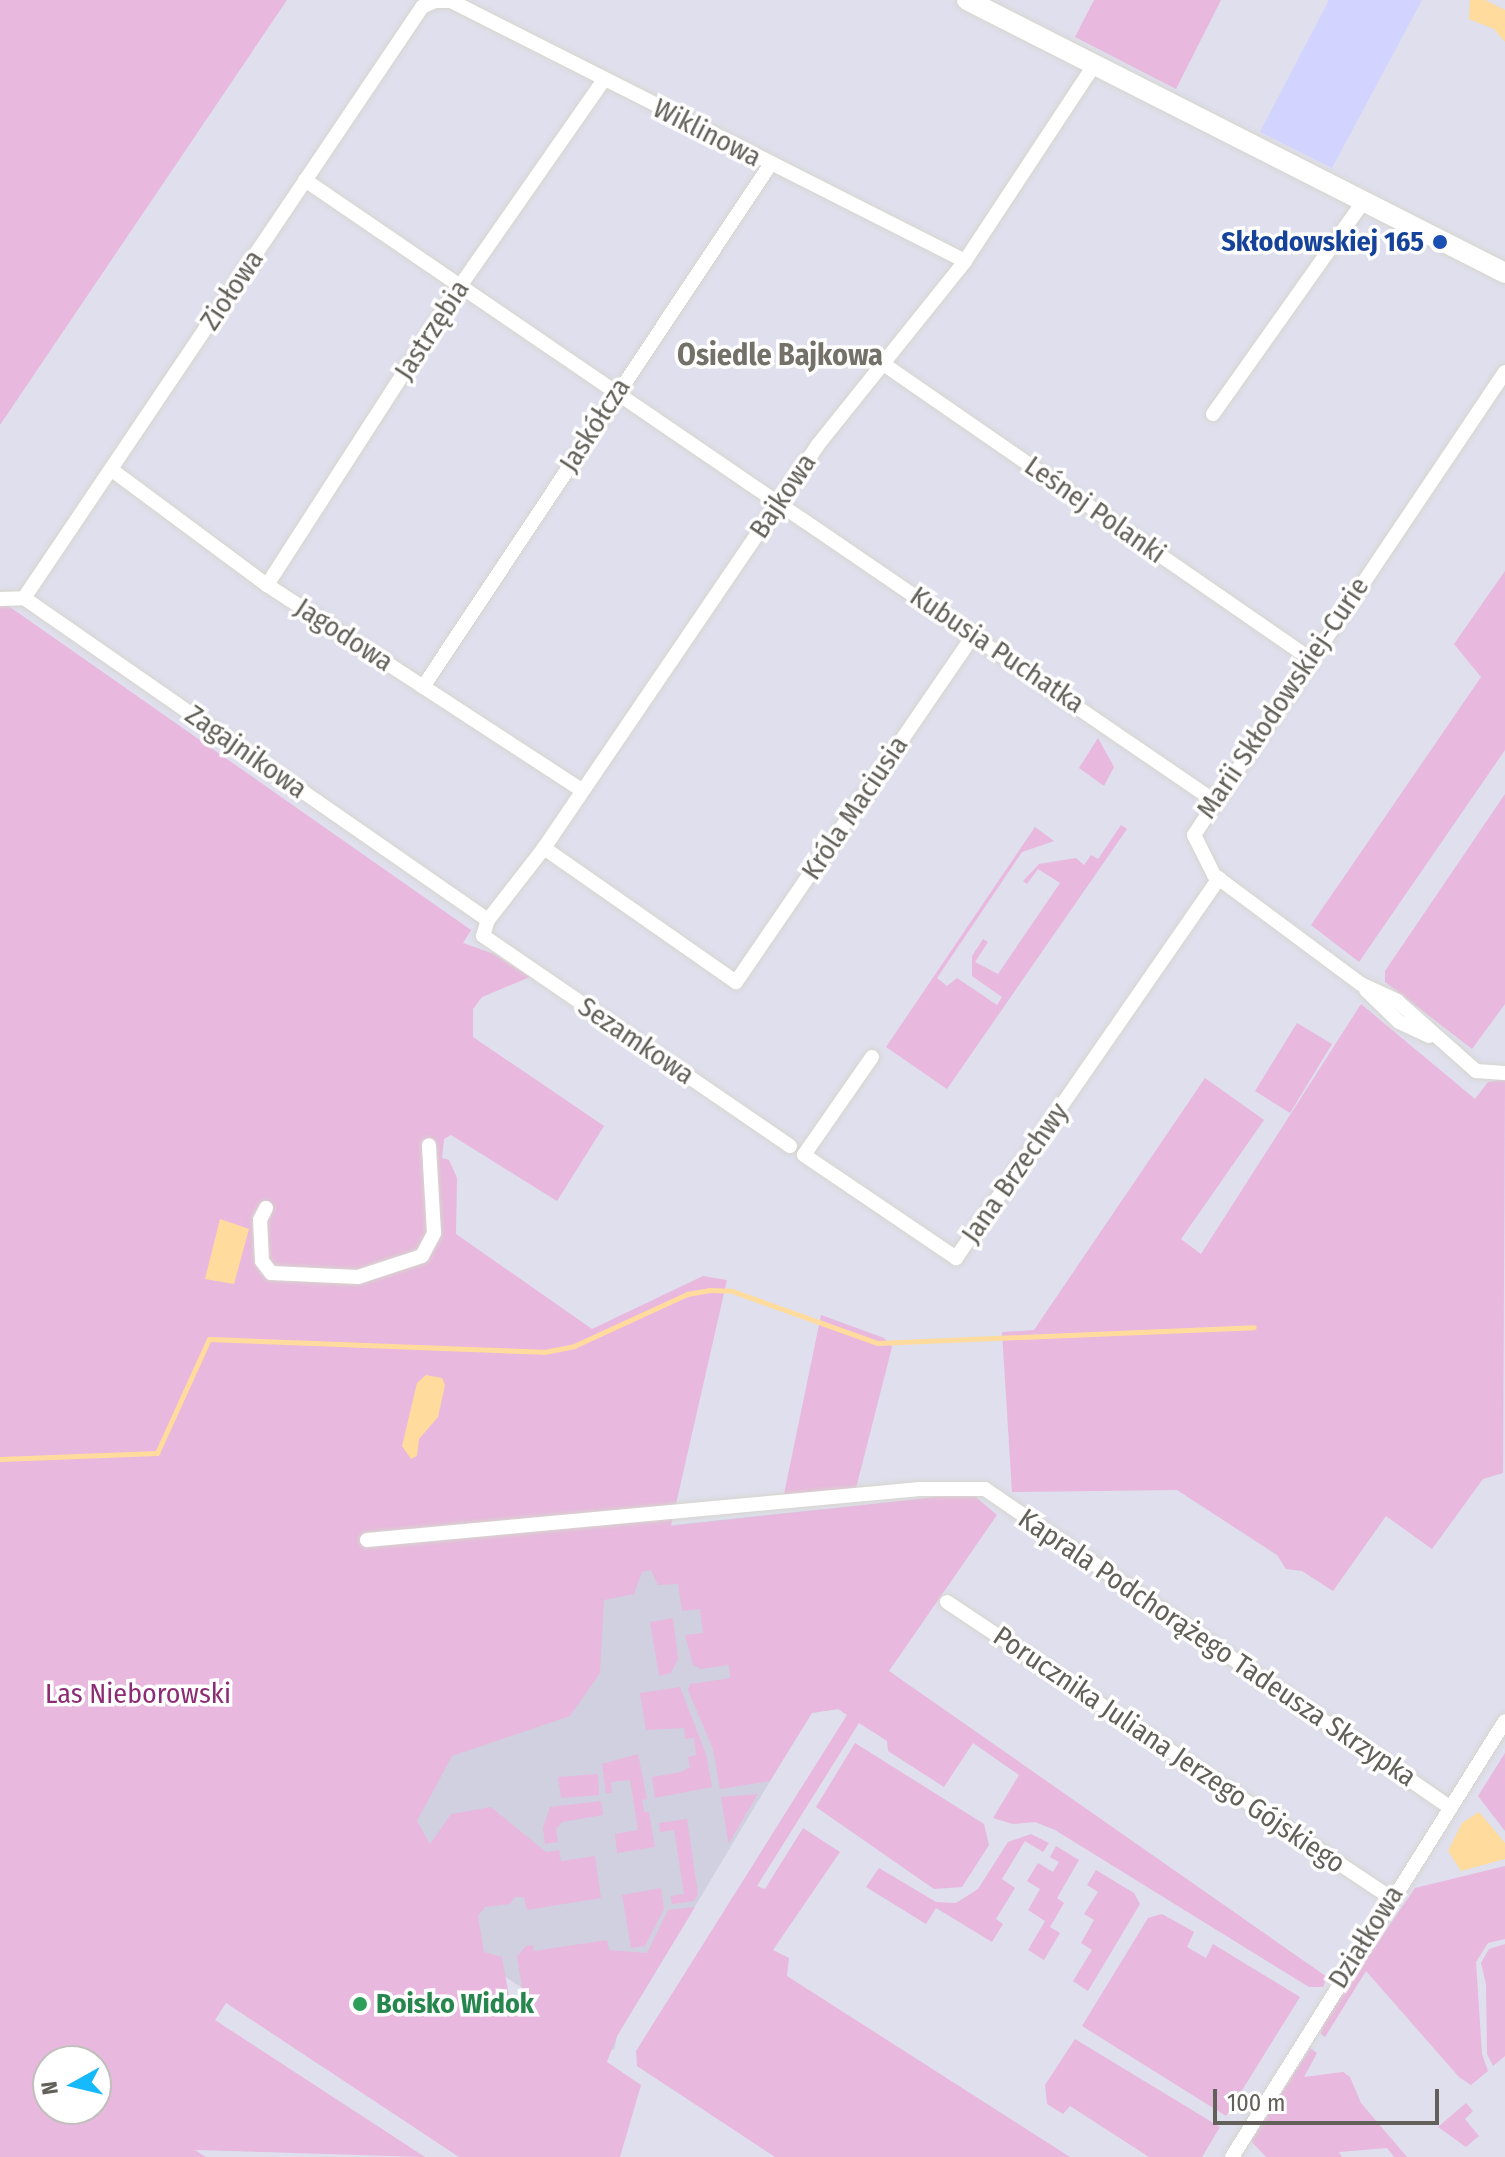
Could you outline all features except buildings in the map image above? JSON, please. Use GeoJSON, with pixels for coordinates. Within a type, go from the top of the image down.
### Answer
{"type":"FeatureCollection","features":[{"type":"Feature","properties":{"kind":"street"},"geometry":{"type":"LineString","coordinates":[[967,0],[1505,273]]}},
{"type":"Feature","properties":{"kind":"street","name":"Wiklinowa"},"geometry":{"type":"LineString","coordinates":[[451,1],[965,261]]}},
{"type":"Feature","properties":{"kind":"street","name":"Ziołowa"},"geometry":{"type":"LineString","coordinates":[[24,598],[422,7],[451,1]]}},
{"type":"Feature","properties":{"kind":"street","name":"Bajkowa"},"geometry":{"type":"LineString","coordinates":[[483,936],[488,920],[544,848],[778,502],[882,363],[965,261],[1095,64]]}},
{"type":"Feature","properties":{"kind":"street","name":"Jastrzębia"},"geometry":{"type":"LineString","coordinates":[[267,585],[458,289],[604,80]]}},
{"type":"Feature","properties":{"kind":"street","name":"Jaskółcza"},"geometry":{"type":"LineString","coordinates":[[423,687],[770,165]]}},
{"type":"Feature","properties":{"kind":"street","name":"Kubusia Puchatka"},"geometry":{"type":"LineString","coordinates":[[305,180],[458,289],[617,393],[1213,800]]}},
{"type":"Feature","properties":{"kind":"street"},"geometry":{"type":"LineString","coordinates":[[1213,414],[1364,201]]}},
{"type":"Feature","properties":{"kind":"street","name":"Leśnej Polanki"},"geometry":{"type":"LineString","coordinates":[[882,363],[1309,658]]}},
{"type":"Feature","properties":{"kind":"street","name":"Marii Skłodowskiej-Curie"},"geometry":{"type":"LineString","coordinates":[[1505,372],[1213,800],[1194,835],[1201,858],[1219,878],[1361,984],[1397,1001],[1476,1071],[1505,1073]]}},
{"type":"Feature","properties":{"kind":"street","name":"Jagodowa"},"geometry":{"type":"LineString","coordinates":[[112,470],[267,585],[582,790]]}},
{"type":"Feature","properties":{"kind":"street"},"geometry":{"type":"LineString","coordinates":[[0,599],[24,598]]}},
{"type":"Feature","properties":{"kind":"street","name":"Zagajnikowa"},"geometry":{"type":"LineString","coordinates":[[24,598],[488,920]]}},
{"type":"Feature","properties":{"kind":"street","name":"Króla Maciusia"},"geometry":{"type":"LineString","coordinates":[[544,848],[736,982],[974,635]]}},
{"type":"Feature","properties":{"kind":"street","name":"Jana Brzechwy"},"geometry":{"type":"LineString","coordinates":[[872,1057],[804,1155],[956,1258],[1219,878]]}},
{"type":"Feature","properties":{"kind":"street","name":"Sezamkowa"},"geometry":{"type":"LineString","coordinates":[[483,936],[790,1146]]}},
{"type":"Feature","properties":{"kind":"street"},"geometry":{"type":"LineString","coordinates":[[266,1208],[260,1220],[262,1261],[271,1273],[358,1277],[422,1256],[432,1246],[434,1233],[429,1145]]}},
{"type":"Feature","properties":{"kind":"street","name":"Kaprala Podchorążego Tadeusza Skrzypka"},"geometry":{"type":"LineString","coordinates":[[367,1540],[920,1489],[985,1489],[1448,1806]]}},
{"type":"Feature","properties":{"kind":"street","name":"Porucznika Juliana Jerzego Gójskiego"},"geometry":{"type":"LineString","coordinates":[[947,1602],[1391,1898]]}},
{"type":"Feature","properties":{"kind":"street","name":"Działkowa"},"geometry":{"type":"LineString","coordinates":[[1232,2157],[1448,1806],[1505,1721]]}},
{"type":"Feature","properties":{"kind":"shaded area"},"geometry":{"type":"Polygon","coordinates":[[[1329,0],[1422,0],[1332,168],[1260,132],[1329,0]]]}},
{"type":"Feature","properties":{"kind":"shaded area"},"geometry":{"type":"Polygon","coordinates":[[[1470,0],[1485,0],[1505,10],[1505,42],[1494,29],[1469,19],[1470,0]]]}},
{"type":"Feature","properties":{"kind":"shaded area"},"geometry":{"type":"Polygon","coordinates":[[[220,1219],[249,1229],[234,1284],[205,1279],[220,1219]]]}},
{"type":"Feature","properties":{"kind":"shaded area"},"geometry":{"type":"Polygon","coordinates":[[[426,1375],[442,1378],[445,1385],[438,1417],[419,1439],[417,1456],[411,1459],[402,1446],[417,1383],[426,1375]]]}},
{"type":"Feature","properties":{"kind":"shaded area"},"geometry":{"type":"Polygon","coordinates":[[[823,1509],[838,1709],[811,1713],[617,2036],[614,2050],[335,1862],[607,1532],[823,1509]]]}},
{"type":"Feature","properties":{"kind":"shaded area"},"geometry":{"type":"Polygon","coordinates":[[[1479,1812],[1505,1843],[1505,1859],[1461,1871],[1448,1851],[1462,1823],[1479,1812]]]}},
{"type":"Feature","properties":{"kind":"green space"},"geometry":{"type":"Polygon","coordinates":[[[0,0],[287,0],[0,425],[0,0]]]}},
{"type":"Feature","properties":{"kind":"green space"},"geometry":{"type":"Polygon","coordinates":[[[1094,0],[1221,0],[1176,89],[1075,37],[1094,0]]]}},
{"type":"Feature","properties":{"kind":"green space"},"geometry":{"type":"Polygon","coordinates":[[[1505,571],[1505,750],[1359,962],[1311,925],[1481,677],[1454,644],[1505,571]]]}},
{"type":"Feature","properties":{"kind":"green space","name":"Las Nieborowski"},"geometry":{"type":"Polygon","coordinates":[[[0,600],[471,930],[463,943],[494,954],[530,977],[482,997],[473,1009],[473,1037],[604,1126],[557,1201],[451,1135],[444,1139],[442,1158],[449,1160],[457,1178],[456,1234],[592,1329],[703,1276],[727,1280],[671,1526],[971,1493],[997,1515],[889,1671],[1327,1977],[1323,1987],[1309,1987],[1055,1830],[1035,1822],[1013,1824],[993,1818],[1019,1775],[973,1743],[944,1787],[888,1751],[887,1741],[859,1723],[757,1886],[765,1889],[803,1828],[840,1852],[773,1950],[789,1958],[787,1976],[1070,2157],[775,2157],[637,2066],[636,2051],[847,1715],[838,1709],[812,1713],[770,1781],[720,1789],[713,1749],[688,1690],[690,1684],[730,1678],[729,1665],[701,1669],[693,1665],[685,1635],[703,1633],[700,1609],[682,1611],[678,1584],[658,1585],[651,1570],[642,1572],[634,1594],[604,1600],[600,1673],[570,1716],[452,1756],[417,1821],[430,1844],[451,1814],[491,1807],[546,1852],[559,1850],[561,1861],[595,1856],[601,1898],[527,1910],[524,1897],[515,1897],[510,1904],[485,1907],[478,1916],[484,1952],[502,1957],[509,1996],[525,2007],[517,1956],[526,1946],[533,1945],[534,1951],[607,1940],[609,1950],[647,1953],[668,1910],[695,1907],[617,2036],[607,2062],[641,2085],[620,2157],[459,2157],[226,2003],[215,2020],[425,2157],[195,2150],[206,2157],[0,2157],[0,600]]]}},
{"type":"Feature","properties":{"kind":"green space"},"geometry":{"type":"Polygon","coordinates":[[[1098,738],[1114,767],[1104,786],[1079,768],[1098,738]]]}},
{"type":"Feature","properties":{"kind":"green space"},"geometry":{"type":"Polygon","coordinates":[[[1505,794],[1505,1004],[1472,1049],[1385,982],[1385,971],[1505,794]]]}},
{"type":"Feature","properties":{"kind":"green space"},"geometry":{"type":"Polygon","coordinates":[[[1121,825],[1127,829],[947,1089],[886,1047],[1035,827],[1054,841],[1022,852],[937,978],[947,986],[957,978],[997,1005],[1002,997],[972,976],[972,956],[983,939],[988,942],[975,962],[998,974],[1060,883],[1038,869],[1027,884],[1023,881],[1039,864],[1076,858],[1084,865],[1091,855],[1098,859],[1121,825]]]}},
{"type":"Feature","properties":{"kind":"green space"},"geometry":{"type":"Polygon","coordinates":[[[1361,1004],[1475,1099],[1488,1082],[1505,1079],[1503,1473],[1483,1479],[1432,1549],[1386,1516],[1333,1591],[1302,1571],[1286,1569],[1277,1555],[1177,1490],[1012,1492],[1002,1332],[1034,1330],[1205,1078],[1264,1120],[1181,1239],[1201,1254],[1361,1004]]]}},
{"type":"Feature","properties":{"kind":"green space"},"geometry":{"type":"Polygon","coordinates":[[[1297,1023],[1332,1044],[1290,1113],[1255,1091],[1297,1023]]]}},
{"type":"Feature","properties":{"kind":"green space"},"geometry":{"type":"Polygon","coordinates":[[[821,1315],[884,1338],[892,1347],[856,1488],[783,1499],[821,1315]]]}},
{"type":"Feature","properties":{"kind":"green space"},"geometry":{"type":"Polygon","coordinates":[[[673,1618],[678,1659],[671,1673],[659,1676],[650,1622],[673,1618]]]}},
{"type":"Feature","properties":{"kind":"green space"},"geometry":{"type":"Polygon","coordinates":[[[680,1687],[706,1754],[712,1787],[655,1798],[652,1777],[681,1772],[690,1767],[688,1757],[696,1755],[694,1738],[685,1739],[684,1728],[646,1730],[640,1693],[680,1687]]]}},
{"type":"Feature","properties":{"kind":"green space"},"geometry":{"type":"Polygon","coordinates":[[[855,1743],[984,1824],[989,1845],[962,1887],[934,1889],[816,1807],[855,1743]]]}},
{"type":"Feature","properties":{"kind":"green space"},"geometry":{"type":"Polygon","coordinates":[[[1505,1753],[1505,1831],[1478,1796],[1505,1753]]]}},
{"type":"Feature","properties":{"kind":"green space"},"geometry":{"type":"Polygon","coordinates":[[[638,1754],[647,1799],[642,1800],[644,1812],[649,1812],[655,1847],[617,1853],[615,1834],[638,1830],[630,1780],[611,1782],[612,1793],[606,1793],[602,1764],[638,1754]]]}},
{"type":"Feature","properties":{"kind":"green space"},"geometry":{"type":"Polygon","coordinates":[[[598,1774],[599,1795],[561,1798],[558,1777],[598,1774]]]}},
{"type":"Feature","properties":{"kind":"green space"},"geometry":{"type":"Polygon","coordinates":[[[758,1794],[729,1843],[721,1797],[758,1794]]]}},
{"type":"Feature","properties":{"kind":"green space"},"geometry":{"type":"Polygon","coordinates":[[[601,1801],[603,1815],[562,1822],[556,1829],[558,1842],[545,1844],[543,1828],[550,1807],[601,1801]]]}},
{"type":"Feature","properties":{"kind":"green space"},"geometry":{"type":"Polygon","coordinates":[[[687,1819],[698,1894],[694,1901],[672,1904],[671,1896],[684,1894],[674,1830],[660,1832],[659,1823],[687,1819]]]}},
{"type":"Feature","properties":{"kind":"green space"},"geometry":{"type":"Polygon","coordinates":[[[1031,1834],[1049,1843],[1043,1852],[1025,1841],[1002,1879],[1015,1888],[996,1919],[1003,1924],[992,1942],[936,1908],[926,1924],[866,1887],[879,1868],[936,1902],[956,1903],[978,1889],[1008,1842],[1031,1834]]]}},
{"type":"Feature","properties":{"kind":"green space"},"geometry":{"type":"Polygon","coordinates":[[[1056,1846],[1079,1860],[1057,1898],[1064,1903],[1050,1927],[1060,1933],[1044,1960],[1028,1950],[1045,1921],[1028,1910],[1040,1889],[1027,1881],[1038,1863],[1053,1872],[1059,1862],[1050,1857],[1056,1846]]]}},
{"type":"Feature","properties":{"kind":"green space"},"geometry":{"type":"Polygon","coordinates":[[[1505,1866],[1505,1939],[1488,1943],[1476,1962],[1482,2054],[1488,2071],[1471,2085],[1459,2077],[1366,1971],[1325,2037],[1321,2034],[1321,2025],[1415,1888],[1505,1866]]]}},
{"type":"Feature","properties":{"kind":"green space"},"geometry":{"type":"Polygon","coordinates":[[[1096,1870],[1134,1893],[1140,1904],[1088,1991],[1073,1981],[1092,1950],[1081,1943],[1094,1920],[1084,1914],[1098,1892],[1087,1885],[1096,1870]]]}},
{"type":"Feature","properties":{"kind":"green space"},"geometry":{"type":"Polygon","coordinates":[[[661,1888],[664,1909],[645,1946],[631,1948],[622,1895],[661,1888]]]}},
{"type":"Feature","properties":{"kind":"green space"},"geometry":{"type":"Polygon","coordinates":[[[1162,1914],[1194,1932],[1187,1947],[1206,1958],[1213,1944],[1300,1997],[1226,2116],[1082,2026],[1148,1918],[1162,1914]]]}},
{"type":"Feature","properties":{"kind":"green space"},"geometry":{"type":"Polygon","coordinates":[[[1505,1944],[1505,2056],[1493,2066],[1487,2054],[1486,1984],[1481,1963],[1489,1949],[1505,1944]]]}},
{"type":"Feature","properties":{"kind":"green space"},"geometry":{"type":"Polygon","coordinates":[[[1075,2039],[1220,2127],[1202,2157],[1149,2157],[1070,2106],[1063,2114],[1047,2104],[1045,2085],[1075,2039]]]}},
{"type":"Feature","properties":{"kind":"green space"},"geometry":{"type":"Polygon","coordinates":[[[1310,2048],[1317,2053],[1304,2077],[1343,2072],[1350,2077],[1361,2103],[1407,2157],[1394,2157],[1387,2148],[1339,2152],[1342,2157],[1266,2157],[1251,2141],[1310,2048]]]}},
{"type":"Feature","properties":{"kind":"green space"},"geometry":{"type":"Polygon","coordinates":[[[1466,2103],[1473,2111],[1465,2119],[1479,2136],[1466,2147],[1438,2127],[1466,2103]]]}},
{"type":"Feature","properties":{"kind":"waterway"},"geometry":{"type":"LineString","coordinates":[[0,1459],[157,1453],[209,1339],[544,1352],[574,1346],[687,1294],[709,1290],[732,1291],[877,1343],[1254,1327]]}},
{"type":"Feature","properties":{"kind":"place","name":"Skłodowskiej 165"},"geometry":{"type":"Point","coordinates":[1440,242]}},
{"type":"Feature","properties":{"kind":"place","name":"Boisko Widok"},"geometry":{"type":"Point","coordinates":[360,2004]}},
{"type":"Feature","properties":{"kind":"district","name":"Osiedle Bajkowa"},"geometry":{"type":"Point","coordinates":[780,355]}}]}
